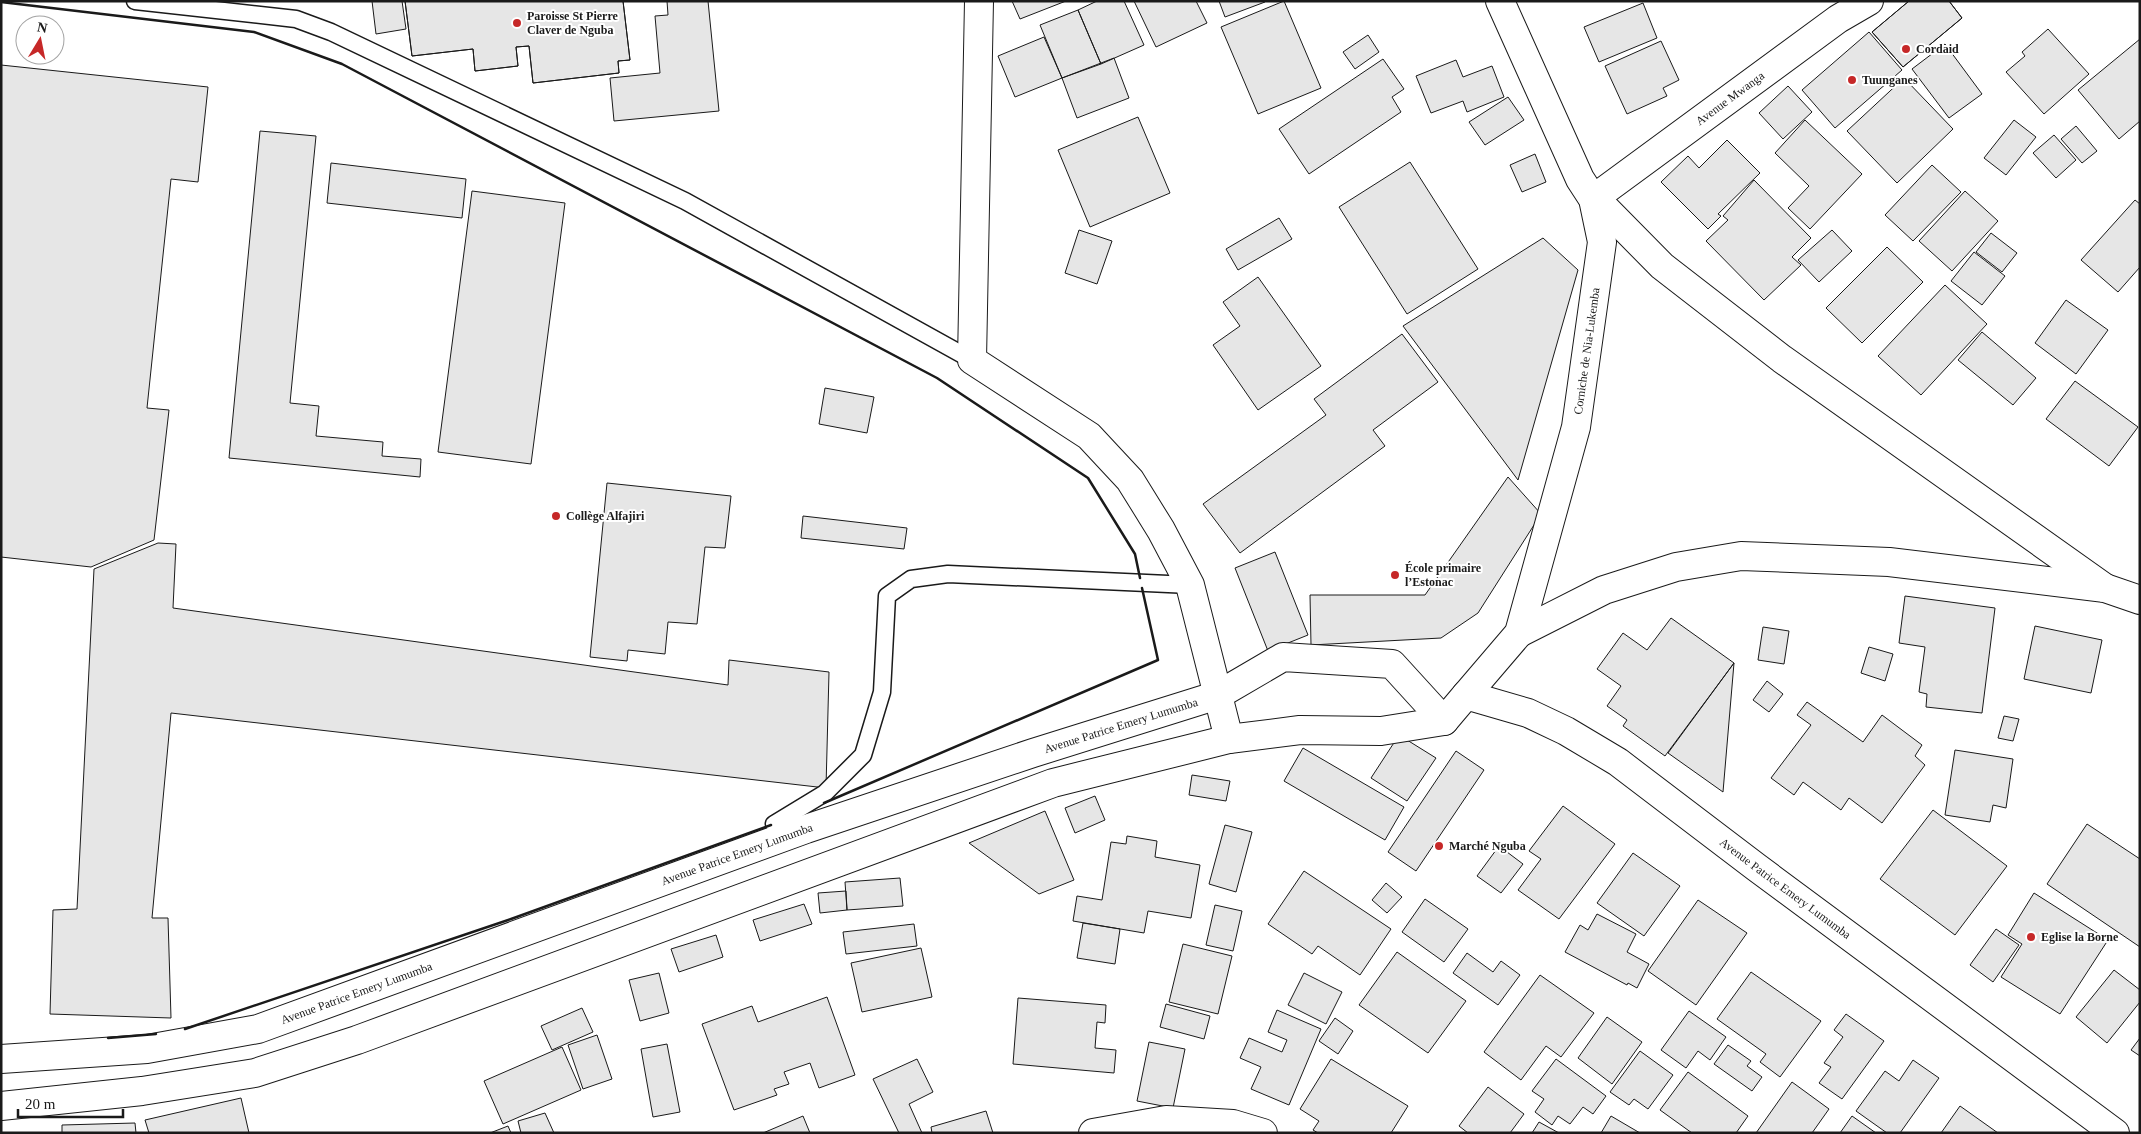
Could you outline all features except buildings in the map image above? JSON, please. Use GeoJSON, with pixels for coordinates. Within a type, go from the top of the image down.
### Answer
{"type":"FeatureCollection","features":[{"type":"Feature","properties":{"kind":"main road"},"geometry":{"type":"LineString","coordinates":[[979,1],[972,360],[1089,436],[1130,480],[1161,530],[1190,584],[1229,739]]}},
{"type":"Feature","properties":{"kind":"main road","name":"Corniche de Nia-Lukemba"},"geometry":{"type":"LineString","coordinates":[[1466,695],[1519,633],[1576,427],[1602,242],[1593,198],[1580,179],[1500,1]]}},
{"type":"Feature","properties":{"kind":"main road","name":"Avenue Mwanga"},"geometry":{"type":"LineString","coordinates":[[1593,198],[1838,19],[1869,1]]}},
{"type":"Feature","properties":{"kind":"main road"},"geometry":{"type":"LineString","coordinates":[[1593,198],[1662,266],[1782,359],[2105,588]]}},
{"type":"Feature","properties":{"kind":"main road"},"geometry":{"type":"LineString","coordinates":[[1519,633],[1604,590],[1676,567],[1741,556],[1888,562],[2105,588],[2140,600]]}},
{"type":"Feature","properties":{"kind":"main road","name":"Avenue Patrice Emery Lumumba"},"geometry":{"type":"LineString","coordinates":[[1,1058],[147,1049],[258,1029],[806,829],[1032,753],[1218,695],[1283,657],[1392,664],[1444,721]]}},
{"type":"Feature","properties":{"kind":"main road"},"geometry":{"type":"LineString","coordinates":[[1,1106],[142,1091],[255,1073],[366,1036],[1053,783],[1229,739],[1300,730],[1381,732],[1444,721],[1466,695]]}},
{"type":"Feature","properties":{"kind":"main road","name":"Avenue Patrice Emery Lumumba"},"geometry":{"type":"LineString","coordinates":[[1466,695],[1528,713],[1566,731],[1618,762],[1756,867],[2115,1133]]}},
{"type":"Feature","properties":{"kind":"main road"},"geometry":{"type":"LineString","coordinates":[[1092,1133],[1166,1120],[1233,1124],[1263,1133]]}},
{"type":"Feature","properties":{"kind":"lane"},"geometry":{"type":"LineString","coordinates":[[135,1],[296,19],[332,32],[685,201],[972,360]]}},
{"type":"Feature","properties":{"kind":"lane"},"geometry":{"type":"LineString","coordinates":[[806,829],[774,824],[825,793],[863,755],[882,692],[887,596],[911,579],[948,574],[1190,584]]}},
{"type":"Feature","properties":{"kind":"wall"},"geometry":{"type":"LineString","coordinates":[[1,2],[254,32],[342,64],[937,378],[1088,478],[1135,554],[1140,578]]}},
{"type":"Feature","properties":{"kind":"wall"},"geometry":{"type":"LineString","coordinates":[[824,803],[1158,660],[1142,588]]}},
{"type":"Feature","properties":{"kind":"wall"},"geometry":{"type":"LineString","coordinates":[[185,1029],[511,919],[771,825]]}},
{"type":"Feature","properties":{"kind":"wall"},"geometry":{"type":"LineString","coordinates":[[108,1038],[156,1034]]}},
{"type":"Feature","properties":{"kind":"place","name":"Paroisse St Pierre Claver de Nguba"},"geometry":{"type":"Point","coordinates":[517,23]}},
{"type":"Feature","properties":{"kind":"place","name":"Cordaid"},"geometry":{"type":"Point","coordinates":[1906,49]}},
{"type":"Feature","properties":{"kind":"place","name":"Tuunganes"},"geometry":{"type":"Point","coordinates":[1852,80]}},
{"type":"Feature","properties":{"kind":"place","name":"Collège Alfajiri"},"geometry":{"type":"Point","coordinates":[556,516]}},
{"type":"Feature","properties":{"kind":"place","name":"École primaire l’Estonac"},"geometry":{"type":"Point","coordinates":[1395,575]}},
{"type":"Feature","properties":{"kind":"place","name":"Marché Nguba"},"geometry":{"type":"Point","coordinates":[1439,846]}},
{"type":"Feature","properties":{"kind":"place","name":"Eglise la Borne"},"geometry":{"type":"Point","coordinates":[2031,937]}}]}
